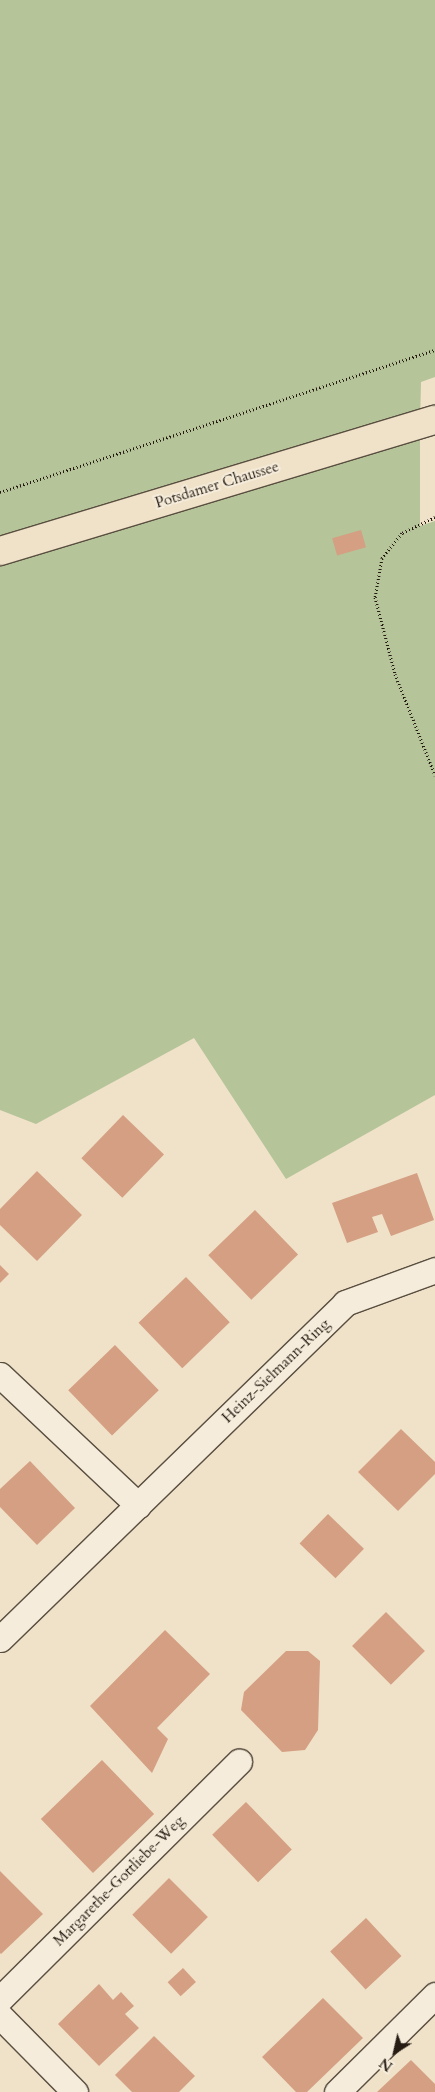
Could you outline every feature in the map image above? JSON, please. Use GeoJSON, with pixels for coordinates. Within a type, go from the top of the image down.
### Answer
{"type":"FeatureCollection","features":[{"type":"Feature","properties":{"kind":"main road","name":"Potsdamer Chaussee"},"geometry":{"type":"LineString","coordinates":[[0,551],[435,420]]}},
{"type":"Feature","properties":{"kind":"street","name":"Heinz-Sielmann-Ring"},"geometry":{"type":"LineString","coordinates":[[0,1639],[345,1303],[435,1270]]}},
{"type":"Feature","properties":{"kind":"street"},"geometry":{"type":"LineString","coordinates":[[0,1375],[138,1505]]}},
{"type":"Feature","properties":{"kind":"street","name":"Margarethe-Gottliebe-Weg"},"geometry":{"type":"LineString","coordinates":[[0,1999],[239,1762]]}},
{"type":"Feature","properties":{"kind":"street"},"geometry":{"type":"LineString","coordinates":[[338,2092],[435,1995]]}},
{"type":"Feature","properties":{"kind":"street"},"geometry":{"type":"LineString","coordinates":[[0,2016],[75,2092]]}},
{"type":"Feature","properties":{"kind":"path"},"geometry":{"type":"LineString","coordinates":[[0,492],[435,350]]}},
{"type":"Feature","properties":{"kind":"path"},"geometry":{"type":"LineString","coordinates":[[435,518],[402,533],[382,558],[375,596],[396,674],[435,775]]}},
{"type":"Feature","properties":{"kind":"green space"},"geometry":{"type":"Polygon","coordinates":[[[0,0],[435,0],[435,377],[421,382],[420,526],[435,521],[435,1095],[286,1179],[194,1038],[36,1124],[0,1110],[0,0]]]}},
{"type":"Feature","properties":{"kind":"building"},"geometry":{"type":"Polygon","coordinates":[[[361,530],[366,547],[337,556],[332,538],[361,530]]]}},
{"type":"Feature","properties":{"kind":"building"},"geometry":{"type":"Polygon","coordinates":[[[123,1115],[164,1155],[122,1198],[81,1158],[123,1115]]]}},
{"type":"Feature","properties":{"kind":"building"},"geometry":{"type":"Polygon","coordinates":[[[37,1171],[82,1215],[37,1261],[0,1225],[0,1209],[37,1171]]]}},
{"type":"Feature","properties":{"kind":"building"},"geometry":{"type":"Polygon","coordinates":[[[417,1173],[434,1220],[391,1236],[382,1214],[372,1217],[378,1232],[347,1243],[332,1203],[417,1173]]]}},
{"type":"Feature","properties":{"kind":"building"},"geometry":{"type":"Polygon","coordinates":[[[255,1210],[298,1255],[251,1300],[208,1255],[255,1210]]]}},
{"type":"Feature","properties":{"kind":"building"},"geometry":{"type":"Polygon","coordinates":[[[0,1265],[9,1274],[0,1283],[0,1265]]]}},
{"type":"Feature","properties":{"kind":"building"},"geometry":{"type":"Polygon","coordinates":[[[186,1277],[230,1322],[182,1368],[139,1323],[186,1277]]]}},
{"type":"Feature","properties":{"kind":"building"},"geometry":{"type":"Polygon","coordinates":[[[115,1345],[159,1390],[112,1435],[68,1390],[115,1345]]]}},
{"type":"Feature","properties":{"kind":"building"},"geometry":{"type":"Polygon","coordinates":[[[401,1429],[435,1462],[435,1474],[398,1511],[358,1472],[401,1429]]]}},
{"type":"Feature","properties":{"kind":"building"},"geometry":{"type":"Polygon","coordinates":[[[30,1461],[75,1508],[37,1545],[0,1507],[0,1489],[30,1461]]]}},
{"type":"Feature","properties":{"kind":"building"},"geometry":{"type":"Polygon","coordinates":[[[328,1514],[364,1549],[335,1578],[300,1543],[328,1514]]]}},
{"type":"Feature","properties":{"kind":"building"},"geometry":{"type":"Polygon","coordinates":[[[386,1612],[425,1651],[391,1685],[352,1646],[386,1612]]]}},
{"type":"Feature","properties":{"kind":"building"},"geometry":{"type":"Polygon","coordinates":[[[165,1630],[210,1674],[157,1728],[168,1739],[152,1773],[90,1706],[165,1630]]]}},
{"type":"Feature","properties":{"kind":"building"},"geometry":{"type":"Polygon","coordinates":[[[286,1651],[308,1651],[320,1661],[318,1730],[305,1750],[282,1752],[241,1710],[244,1692],[286,1651]]]}},
{"type":"Feature","properties":{"kind":"building"},"geometry":{"type":"Polygon","coordinates":[[[102,1760],[154,1814],[93,1873],[41,1819],[102,1760]]]}},
{"type":"Feature","properties":{"kind":"building"},"geometry":{"type":"Polygon","coordinates":[[[246,1802],[292,1849],[258,1882],[212,1835],[246,1802]]]}},
{"type":"Feature","properties":{"kind":"building"},"geometry":{"type":"Polygon","coordinates":[[[0,1871],[43,1914],[1,1954],[0,1953],[0,1871]]]}},
{"type":"Feature","properties":{"kind":"building"},"geometry":{"type":"Polygon","coordinates":[[[169,1878],[208,1917],[171,1954],[132,1915],[169,1878]]]}},
{"type":"Feature","properties":{"kind":"building"},"geometry":{"type":"Polygon","coordinates":[[[366,1918],[401,1956],[366,1989],[330,1951],[366,1918]]]}},
{"type":"Feature","properties":{"kind":"building"},"geometry":{"type":"Polygon","coordinates":[[[183,1968],[196,1982],[181,1996],[168,1982],[183,1968]]]}},
{"type":"Feature","properties":{"kind":"building"},"geometry":{"type":"Polygon","coordinates":[[[99,1984],[113,2000],[121,1992],[134,2006],[125,2014],[139,2028],[99,2066],[58,2024],[99,1984]]]}},
{"type":"Feature","properties":{"kind":"building"},"geometry":{"type":"Polygon","coordinates":[[[323,1998],[363,2038],[307,2092],[296,2092],[262,2057],[323,1998]]]}},
{"type":"Feature","properties":{"kind":"building"},"geometry":{"type":"Polygon","coordinates":[[[154,2036],[195,2076],[179,2092],[132,2092],[115,2075],[154,2036]]]}},
{"type":"Feature","properties":{"kind":"building"},"geometry":{"type":"Polygon","coordinates":[[[411,2060],[435,2084],[435,2092],[377,2092],[411,2060]]]}}]}
